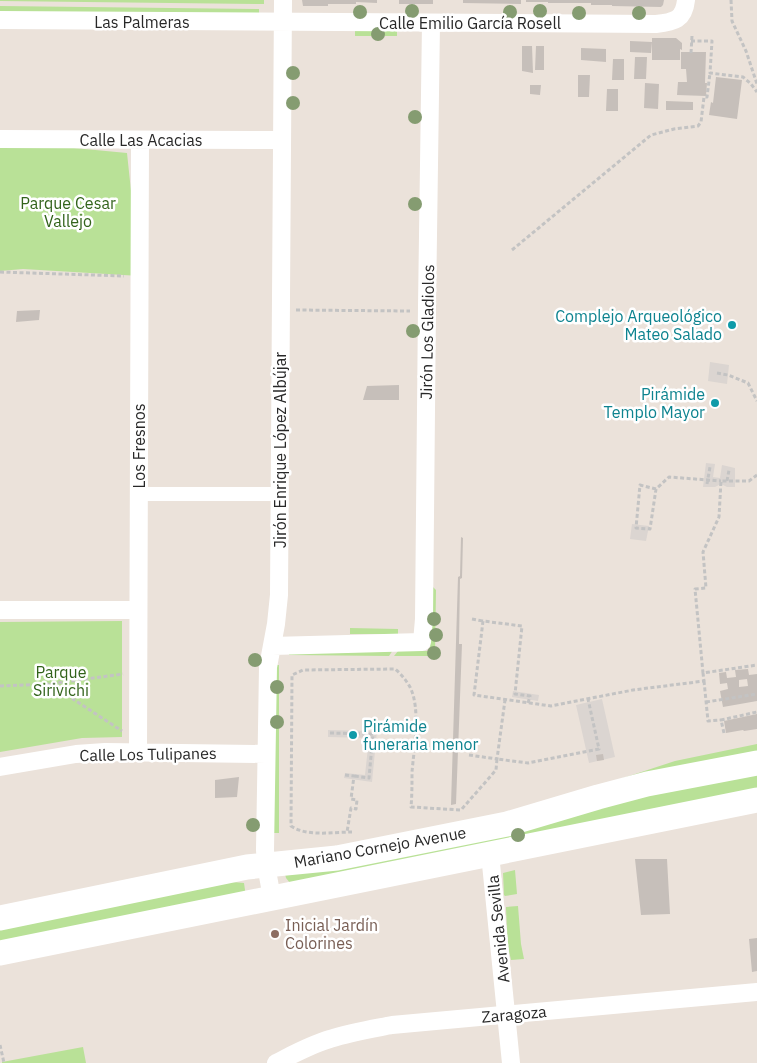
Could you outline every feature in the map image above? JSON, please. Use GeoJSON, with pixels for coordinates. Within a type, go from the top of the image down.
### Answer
{"type":"FeatureCollection","features":[{"type":"Feature","properties":{"kind":"main road","name":"Mariano Cornejo Avenue"},"geometry":{"type":"LineString","coordinates":[[0,918],[247,867],[337,858],[507,824],[630,789],[757,763]]}},
{"type":"Feature","properties":{"kind":"main road","name":"Mariano Cornejo Avenue"},"geometry":{"type":"LineString","coordinates":[[0,953],[757,800]]}},
{"type":"Feature","properties":{"kind":"street","name":"Jirón Enrique López Albújar"},"geometry":{"type":"LineString","coordinates":[[272,898],[265,850],[266,754],[268,667],[280,595],[283,0]]}},
{"type":"Feature","properties":{"kind":"street","name":"Calle Emilio García Rosell"},"geometry":{"type":"LineString","coordinates":[[283,23],[656,24],[672,22],[679,18],[685,10],[686,0]]}},
{"type":"Feature","properties":{"kind":"street","name":"Las Palmeras"},"geometry":{"type":"LineString","coordinates":[[0,20],[283,23]]}},
{"type":"Feature","properties":{"kind":"street","name":"Jirón Los Gladiolos"},"geometry":{"type":"LineString","coordinates":[[272,646],[422,642],[424,619],[431,23]]}},
{"type":"Feature","properties":{"kind":"street","name":"Calle Las Acacias"},"geometry":{"type":"LineString","coordinates":[[0,140],[282,140]]}},
{"type":"Feature","properties":{"kind":"street","name":"Los Fresnos"},"geometry":{"type":"LineString","coordinates":[[138,746],[140,140]]}},
{"type":"Feature","properties":{"kind":"street"},"geometry":{"type":"LineString","coordinates":[[139,494],[280,494]]}},
{"type":"Feature","properties":{"kind":"street"},"geometry":{"type":"LineString","coordinates":[[0,610],[138,610]]}},
{"type":"Feature","properties":{"kind":"street","name":"Calle Los Tulipanes"},"geometry":{"type":"LineString","coordinates":[[0,768],[76,754],[104,752],[138,746],[266,754]]}},
{"type":"Feature","properties":{"kind":"street","name":"Avenida Sevilla"},"geometry":{"type":"LineString","coordinates":[[490,854],[511,1063]]}},
{"type":"Feature","properties":{"kind":"street","name":"Zaragoza"},"geometry":{"type":"LineString","coordinates":[[276,1063],[329,1039],[358,1031],[506,1014],[757,992]]}},
{"type":"Feature","properties":{"kind":"path"},"geometry":{"type":"LineString","coordinates":[[731,0],[732,21],[746,51],[757,84]]}},
{"type":"Feature","properties":{"kind":"path"},"geometry":{"type":"LineString","coordinates":[[690,53],[692,36]]}},
{"type":"Feature","properties":{"kind":"path"},"geometry":{"type":"LineString","coordinates":[[512,250],[651,135],[674,129],[698,126],[701,122],[704,97],[707,97],[712,41],[692,41]]}},
{"type":"Feature","properties":{"kind":"path"},"geometry":{"type":"LineString","coordinates":[[710,74],[742,77],[757,92]]}},
{"type":"Feature","properties":{"kind":"path"},"geometry":{"type":"LineString","coordinates":[[0,272],[140,276]]}},
{"type":"Feature","properties":{"kind":"path"},"geometry":{"type":"LineString","coordinates":[[281,310],[410,312],[410,306],[427,306]]}},
{"type":"Feature","properties":{"kind":"path"},"geometry":{"type":"LineString","coordinates":[[717,373],[748,383],[757,401]]}},
{"type":"Feature","properties":{"kind":"path"},"geometry":{"type":"LineString","coordinates":[[708,482],[710,467]]}},
{"type":"Feature","properties":{"kind":"path"},"geometry":{"type":"LineString","coordinates":[[727,481],[729,470]]}},
{"type":"Feature","properties":{"kind":"path"},"geometry":{"type":"LineString","coordinates":[[656,489],[640,485],[636,528],[650,529],[656,489],[670,477],[708,482],[749,481],[757,475]]}},
{"type":"Feature","properties":{"kind":"path"},"geometry":{"type":"LineString","coordinates":[[721,481],[719,517],[703,552],[706,588],[695,589],[708,720],[721,720],[757,712]]}},
{"type":"Feature","properties":{"kind":"path"},"geometry":{"type":"LineString","coordinates":[[472,619],[519,623],[522,626],[515,694],[530,696],[528,703]]}},
{"type":"Feature","properties":{"kind":"path"},"geometry":{"type":"LineString","coordinates":[[483,621],[474,695],[551,706],[633,690],[704,680]]}},
{"type":"Feature","properties":{"kind":"path"},"geometry":{"type":"LineString","coordinates":[[703,673],[757,665]]}},
{"type":"Feature","properties":{"kind":"path"},"geometry":{"type":"LineString","coordinates":[[355,832],[307,833],[291,826],[292,675],[303,670],[396,668],[405,678],[414,698],[416,727],[411,807],[461,810]]}},
{"type":"Feature","properties":{"kind":"path"},"geometry":{"type":"LineString","coordinates":[[0,686],[49,684],[138,672]]}},
{"type":"Feature","properties":{"kind":"path"},"geometry":{"type":"LineString","coordinates":[[49,684],[138,746]]}},
{"type":"Feature","properties":{"kind":"path"},"geometry":{"type":"LineString","coordinates":[[706,702],[757,694]]}},
{"type":"Feature","properties":{"kind":"path"},"geometry":{"type":"LineString","coordinates":[[468,755],[528,763],[599,748],[588,699]]}},
{"type":"Feature","properties":{"kind":"path"},"geometry":{"type":"LineString","coordinates":[[454,817],[496,770],[505,700]]}},
{"type":"Feature","properties":{"kind":"path"},"geometry":{"type":"LineString","coordinates":[[721,720],[724,733]]}},
{"type":"Feature","properties":{"kind":"path"},"geometry":{"type":"LineString","coordinates":[[330,733],[373,734],[369,778],[345,775]]}},
{"type":"Feature","properties":{"kind":"path"},"geometry":{"type":"LineString","coordinates":[[348,832],[351,808],[356,809],[357,800],[351,799],[354,776]]}},
{"type":"Feature","properties":{"kind":"path"},"geometry":{"type":"LineString","coordinates":[[0,1045],[4,1063]]}},
{"type":"Feature","properties":{"kind":"green space"},"geometry":{"type":"Polygon","coordinates":[[[264,0],[264,4],[0,1],[264,0]]]}},
{"type":"Feature","properties":{"kind":"green space"},"geometry":{"type":"Polygon","coordinates":[[[0,6],[259,9],[259,15],[0,12],[0,6]]]}},
{"type":"Feature","properties":{"kind":"green space"},"geometry":{"type":"Polygon","coordinates":[[[355,31],[397,31],[397,36],[355,36],[355,31]]]}},
{"type":"Feature","properties":{"kind":"green space","name":"Parque Cesar Vallejo"},"geometry":{"type":"Polygon","coordinates":[[[0,141],[127,153],[140,276],[23,269],[0,271],[0,141]]]}},
{"type":"Feature","properties":{"kind":"green space"},"geometry":{"type":"Polygon","coordinates":[[[431,585],[436,590],[435,656],[394,656],[398,651],[430,651],[431,585]]]}},
{"type":"Feature","properties":{"kind":"green space","name":"Parque Sirivichi"},"geometry":{"type":"Polygon","coordinates":[[[122,621],[122,737],[82,738],[0,752],[0,622],[122,621]]]}},
{"type":"Feature","properties":{"kind":"green space"},"geometry":{"type":"Polygon","coordinates":[[[350,628],[398,629],[398,634],[350,634],[350,628]]]}},
{"type":"Feature","properties":{"kind":"green space"},"geometry":{"type":"Polygon","coordinates":[[[289,649],[393,650],[389,656],[289,655],[289,649]]]}},
{"type":"Feature","properties":{"kind":"green space"},"geometry":{"type":"Polygon","coordinates":[[[274,665],[279,665],[279,833],[274,833],[274,665]]]}},
{"type":"Feature","properties":{"kind":"green space"},"geometry":{"type":"Polygon","coordinates":[[[757,744],[757,752],[617,780],[675,761],[757,744]]]}},
{"type":"Feature","properties":{"kind":"green space"},"geometry":{"type":"Polygon","coordinates":[[[757,770],[757,791],[290,883],[285,874],[757,770]]]}},
{"type":"Feature","properties":{"kind":"green space"},"geometry":{"type":"Polygon","coordinates":[[[515,870],[517,894],[505,896],[503,873],[515,870]]]}},
{"type":"Feature","properties":{"kind":"green space"},"geometry":{"type":"Polygon","coordinates":[[[221,881],[244,883],[246,897],[0,944],[0,922],[221,881]]]}},
{"type":"Feature","properties":{"kind":"green space"},"geometry":{"type":"Polygon","coordinates":[[[518,906],[524,959],[511,960],[508,947],[506,907],[518,906]]]}},
{"type":"Feature","properties":{"kind":"green space"},"geometry":{"type":"Polygon","coordinates":[[[83,1047],[86,1063],[2,1063],[2,1062],[83,1047]]]}},
{"type":"Feature","properties":{"kind":"shaded area"},"geometry":{"type":"Polygon","coordinates":[[[710,362],[729,365],[727,384],[708,381],[710,362]]]}},
{"type":"Feature","properties":{"kind":"shaded area"},"geometry":{"type":"Polygon","coordinates":[[[706,463],[715,464],[713,477],[720,478],[722,465],[735,468],[735,487],[727,487],[721,484],[715,487],[703,487],[706,463]]]}},
{"type":"Feature","properties":{"kind":"shaded area"},"geometry":{"type":"Polygon","coordinates":[[[632,524],[649,526],[646,541],[630,539],[632,524]]]}},
{"type":"Feature","properties":{"kind":"shaded area"},"geometry":{"type":"Polygon","coordinates":[[[513,691],[539,695],[538,701],[512,697],[513,691]]]}},
{"type":"Feature","properties":{"kind":"shaded area"},"geometry":{"type":"Polygon","coordinates":[[[602,699],[615,757],[589,763],[576,705],[602,699]]]}},
{"type":"Feature","properties":{"kind":"shaded area"},"geometry":{"type":"Polygon","coordinates":[[[328,730],[377,731],[372,782],[344,778],[345,773],[365,775],[369,738],[328,737],[328,730]]]}},
{"type":"Feature","properties":{"kind":"building"},"geometry":{"type":"Polygon","coordinates":[[[302,0],[377,0],[377,3],[356,2],[356,4],[303,6],[302,0]]]}},
{"type":"Feature","properties":{"kind":"building"},"geometry":{"type":"Polygon","coordinates":[[[399,0],[433,0],[433,4],[399,4],[399,0]]]}},
{"type":"Feature","properties":{"kind":"building"},"geometry":{"type":"Polygon","coordinates":[[[463,0],[521,0],[521,4],[463,3],[463,0]]]}},
{"type":"Feature","properties":{"kind":"building"},"geometry":{"type":"Polygon","coordinates":[[[526,0],[664,0],[661,7],[526,2],[526,0]]]}},
{"type":"Feature","properties":{"kind":"building"},"geometry":{"type":"Polygon","coordinates":[[[652,38],[676,38],[682,43],[680,60],[652,60],[652,38]]]}},
{"type":"Feature","properties":{"kind":"building"},"geometry":{"type":"Polygon","coordinates":[[[630,41],[652,42],[651,53],[630,52],[630,41]]]}},
{"type":"Feature","properties":{"kind":"building"},"geometry":{"type":"Polygon","coordinates":[[[522,46],[532,46],[533,73],[522,71],[522,46]]]}},
{"type":"Feature","properties":{"kind":"building"},"geometry":{"type":"Polygon","coordinates":[[[536,46],[544,46],[544,70],[535,70],[536,46]]]}},
{"type":"Feature","properties":{"kind":"building"},"geometry":{"type":"Polygon","coordinates":[[[581,48],[606,49],[606,62],[581,60],[581,48]]]}},
{"type":"Feature","properties":{"kind":"building"},"geometry":{"type":"Polygon","coordinates":[[[681,52],[706,52],[706,96],[677,95],[678,82],[687,82],[686,69],[681,69],[681,52]]]}},
{"type":"Feature","properties":{"kind":"building"},"geometry":{"type":"Polygon","coordinates":[[[635,57],[647,57],[646,79],[634,79],[635,57]]]}},
{"type":"Feature","properties":{"kind":"building"},"geometry":{"type":"Polygon","coordinates":[[[613,59],[624,59],[624,80],[612,80],[613,59]]]}},
{"type":"Feature","properties":{"kind":"building"},"geometry":{"type":"Polygon","coordinates":[[[578,75],[590,75],[589,97],[578,97],[578,75]]]}},
{"type":"Feature","properties":{"kind":"building"},"geometry":{"type":"Polygon","coordinates":[[[716,77],[742,80],[737,119],[709,115],[711,102],[713,103],[716,77]]]}},
{"type":"Feature","properties":{"kind":"building"},"geometry":{"type":"Polygon","coordinates":[[[645,83],[659,84],[658,109],[644,108],[645,83]]]}},
{"type":"Feature","properties":{"kind":"building"},"geometry":{"type":"Polygon","coordinates":[[[530,85],[541,85],[540,95],[530,94],[530,85]]]}},
{"type":"Feature","properties":{"kind":"building"},"geometry":{"type":"Polygon","coordinates":[[[607,89],[618,89],[618,111],[606,111],[607,89]]]}},
{"type":"Feature","properties":{"kind":"building"},"geometry":{"type":"Polygon","coordinates":[[[666,101],[693,102],[693,110],[666,110],[666,101]]]}},
{"type":"Feature","properties":{"kind":"building"},"geometry":{"type":"Polygon","coordinates":[[[40,310],[39,320],[16,322],[17,311],[40,310]]]}},
{"type":"Feature","properties":{"kind":"building"},"geometry":{"type":"Polygon","coordinates":[[[399,385],[399,400],[363,400],[367,386],[399,385]]]}},
{"type":"Feature","properties":{"kind":"building"},"geometry":{"type":"Polygon","coordinates":[[[461,537],[463,538],[459,644],[462,644],[456,804],[451,805],[458,577],[460,576],[461,537]]]}},
{"type":"Feature","properties":{"kind":"building"},"geometry":{"type":"Polygon","coordinates":[[[748,669],[749,675],[757,674],[757,701],[723,707],[720,691],[728,689],[727,683],[720,684],[719,673],[726,672],[727,678],[736,677],[735,670],[748,669]],[[747,679],[739,680],[739,687],[748,686],[747,679]]]}},
{"type":"Feature","properties":{"kind":"building"},"geometry":{"type":"Polygon","coordinates":[[[757,714],[757,729],[726,733],[724,721],[757,714]]]}},
{"type":"Feature","properties":{"kind":"building"},"geometry":{"type":"Polygon","coordinates":[[[603,754],[604,760],[597,761],[596,755],[603,754]]]}},
{"type":"Feature","properties":{"kind":"building"},"geometry":{"type":"Polygon","coordinates":[[[239,777],[237,797],[215,798],[215,780],[239,777]]]}},
{"type":"Feature","properties":{"kind":"building"},"geometry":{"type":"Polygon","coordinates":[[[635,859],[667,859],[670,914],[641,915],[635,859]]]}},
{"type":"Feature","properties":{"kind":"building"},"geometry":{"type":"Polygon","coordinates":[[[757,938],[757,971],[752,972],[749,939],[757,938]]]}},
{"type":"Feature","properties":{"kind":"place","name":"Complejo Arqueológico Mateo Salado"},"geometry":{"type":"Point","coordinates":[732,325]}},
{"type":"Feature","properties":{"kind":"place","name":"Pirámide Templo Mayor"},"geometry":{"type":"Point","coordinates":[715,403]}},
{"type":"Feature","properties":{"kind":"place","name":"Pirámide funeraria menor"},"geometry":{"type":"Point","coordinates":[353,735]}},
{"type":"Feature","properties":{"kind":"place","name":"Inicial Jardín Colorines"},"geometry":{"type":"Point","coordinates":[275,934]}}]}
